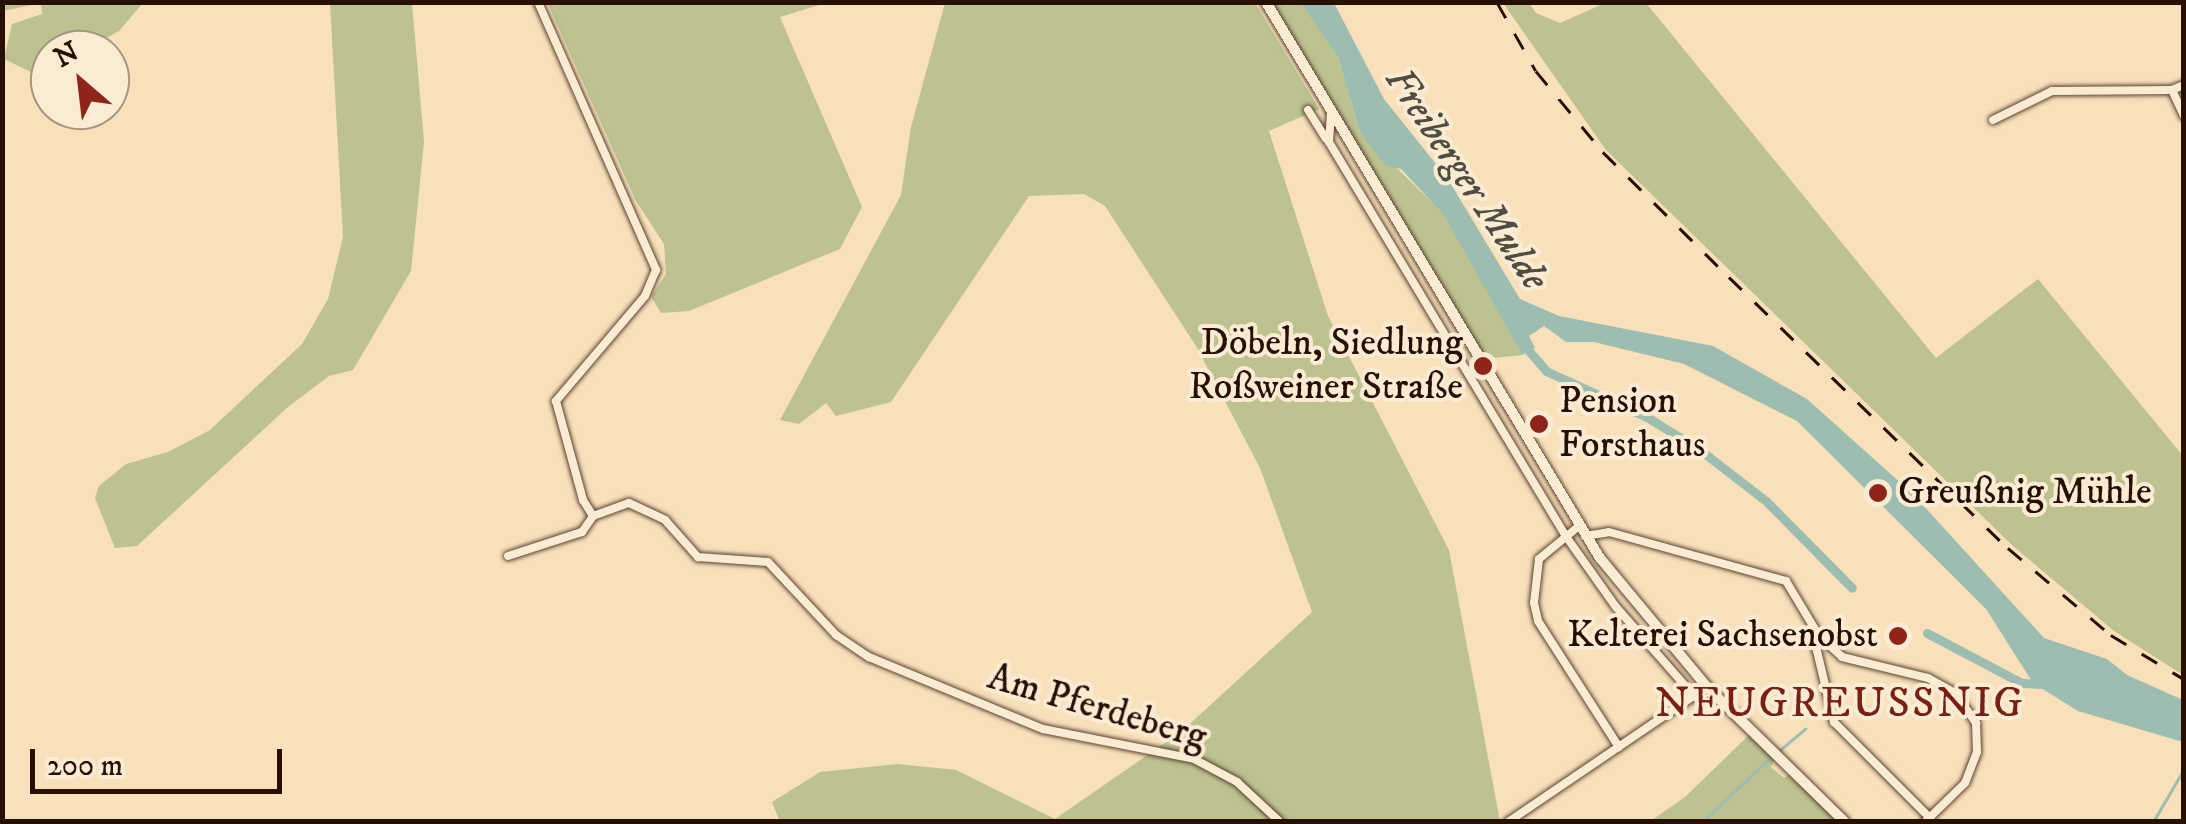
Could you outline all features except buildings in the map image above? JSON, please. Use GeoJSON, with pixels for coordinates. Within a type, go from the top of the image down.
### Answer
{"type":"FeatureCollection","features":[{"type":"Feature","properties":{"kind":"main road"},"geometry":{"type":"LineString","coordinates":[[1266,2],[1582,531],[1707,687],[1845,822]]}},
{"type":"Feature","properties":{"kind":"street"},"geometry":{"type":"LineString","coordinates":[[508,556],[582,532],[594,516],[582,500],[556,402],[651,288],[656,270],[647,240],[538,2]]}},
{"type":"Feature","properties":{"kind":"street"},"geometry":{"type":"LineString","coordinates":[[1992,120],[2052,91],[2172,90],[2184,85]]}},
{"type":"Feature","properties":{"kind":"street"},"geometry":{"type":"LineString","coordinates":[[2172,90],[2184,116]]}},
{"type":"Feature","properties":{"kind":"street"},"geometry":{"type":"LineString","coordinates":[[1308,110],[1565,534],[1616,607],[1695,697]]}},
{"type":"Feature","properties":{"kind":"street"},"geometry":{"type":"LineString","coordinates":[[1329,142],[1331,112]]}},
{"type":"Feature","properties":{"kind":"street"},"geometry":{"type":"LineString","coordinates":[[1482,397],[1496,388]]}},
{"type":"Feature","properties":{"kind":"street"},"geometry":{"type":"LineString","coordinates":[[1528,474],[1543,466]]}},
{"type":"Feature","properties":{"kind":"street","name":"Am Pferdeberg"},"geometry":{"type":"LineString","coordinates":[[594,516],[629,503],[665,520],[698,557],[768,562],[836,635],[936,689],[1043,729],[1200,761],[1237,782],[1280,822]]}},
{"type":"Feature","properties":{"kind":"street"},"geometry":{"type":"LineString","coordinates":[[1619,747],[1538,621],[1536,570],[1565,534],[1610,532],[1786,581],[1811,624],[1842,657],[1928,678],[1966,702],[1976,723],[1972,771],[1928,820],[1834,722],[1811,624]]}},
{"type":"Feature","properties":{"kind":"street"},"geometry":{"type":"LineString","coordinates":[[1508,822],[1707,687]]}},
{"type":"Feature","properties":{"kind":"green space"},"geometry":{"type":"Polygon","coordinates":[[[3,2],[143,3],[120,30],[30,30],[30,72],[4,59],[12,24],[42,14],[41,3],[3,11],[3,2]]]}},
{"type":"Feature","properties":{"kind":"green space"},"geometry":{"type":"Polygon","coordinates":[[[330,3],[412,3],[424,142],[411,271],[353,370],[329,376],[288,407],[137,546],[115,548],[95,498],[99,486],[126,464],[168,452],[210,430],[302,344],[328,299],[343,237],[330,3]]]}},
{"type":"Feature","properties":{"kind":"green space"},"geometry":{"type":"Polygon","coordinates":[[[826,3],[780,17],[862,207],[840,249],[689,311],[661,313],[651,297],[666,274],[664,244],[636,201],[548,4],[826,3]]]}},
{"type":"Feature","properties":{"kind":"green space"},"geometry":{"type":"Polygon","coordinates":[[[945,3],[1255,3],[1319,109],[1269,131],[1328,316],[1449,550],[1500,821],[780,822],[772,802],[820,772],[898,764],[956,770],[1055,819],[1182,731],[1312,612],[1260,468],[1196,346],[1105,206],[1084,194],[1029,196],[891,402],[836,416],[826,403],[799,424],[780,420],[901,195],[911,127],[945,3]]]}},
{"type":"Feature","properties":{"kind":"green space"},"geometry":{"type":"Polygon","coordinates":[[[1272,3],[1304,5],[1338,57],[1360,132],[1445,215],[1522,355],[1483,359],[1272,3]]]}},
{"type":"Feature","properties":{"kind":"green space"},"geometry":{"type":"Polygon","coordinates":[[[1503,3],[1529,3],[1536,13],[1560,23],[1605,3],[1646,3],[1936,358],[2038,279],[2183,456],[2183,675],[2114,631],[2013,546],[1606,150],[1503,3]]]}},
{"type":"Feature","properties":{"kind":"green space"},"geometry":{"type":"Polygon","coordinates":[[[1750,734],[1775,759],[1771,767],[1784,778],[1790,774],[1839,822],[1649,822],[1685,797],[1750,734]]]}},
{"type":"Feature","properties":{"kind":"shaded area"},"geometry":{"type":"Polygon","coordinates":[[[1301,3],[1334,3],[1384,99],[1448,179],[1520,299],[1559,316],[1713,346],[1807,399],[1912,493],[2044,638],[2107,659],[2127,675],[2183,700],[2183,742],[2078,711],[2033,683],[1986,609],[1797,421],[1684,364],[1594,342],[1566,342],[1544,326],[1529,336],[1535,348],[1522,355],[1444,215],[1401,169],[1385,165],[1360,132],[1338,57],[1301,3]]]}},
{"type":"Feature","properties":{"kind":"waterway"},"geometry":{"type":"LineString","coordinates":[[1522,343],[1546,371],[1647,417],[1700,450],[1766,501],[1852,588]]}},
{"type":"Feature","properties":{"kind":"waterway"},"geometry":{"type":"LineString","coordinates":[[1927,633],[2022,683],[2042,684]]}},
{"type":"Feature","properties":{"kind":"waterway"},"geometry":{"type":"LineString","coordinates":[[1780,750],[1805,729]]}},
{"type":"Feature","properties":{"kind":"waterway"},"geometry":{"type":"LineString","coordinates":[[1702,822],[1770,758]]}},
{"type":"Feature","properties":{"kind":"waterway"},"geometry":{"type":"LineString","coordinates":[[2153,822],[2184,769]]}},
{"type":"Feature","properties":{"kind":"railway"},"geometry":{"type":"LineString","coordinates":[[1497,2],[1536,71],[1603,152],[1729,277],[2008,548],[2111,635],[2184,679]]}},
{"type":"Feature","properties":{"kind":"place","name":"Döbeln, Siedlung Roßweiner Straße"},"geometry":{"type":"Point","coordinates":[1483,366]}},
{"type":"Feature","properties":{"kind":"place","name":"Pension Forsthaus"},"geometry":{"type":"Point","coordinates":[1539,424]}},
{"type":"Feature","properties":{"kind":"place","name":"Greußnig Mühle"},"geometry":{"type":"Point","coordinates":[1878,493]}},
{"type":"Feature","properties":{"kind":"place","name":"Kelterei Sachsenobst"},"geometry":{"type":"Point","coordinates":[1898,636]}},
{"type":"Feature","properties":{"kind":"district","name":"NEUGREUSSNIG"},"geometry":{"type":"Point","coordinates":[1840,704]}},
{"type":"Feature","properties":{"kind":"water label","name":"Freiberger Mulde"},"geometry":{"type":"Point","coordinates":[1466,179]}}]}
